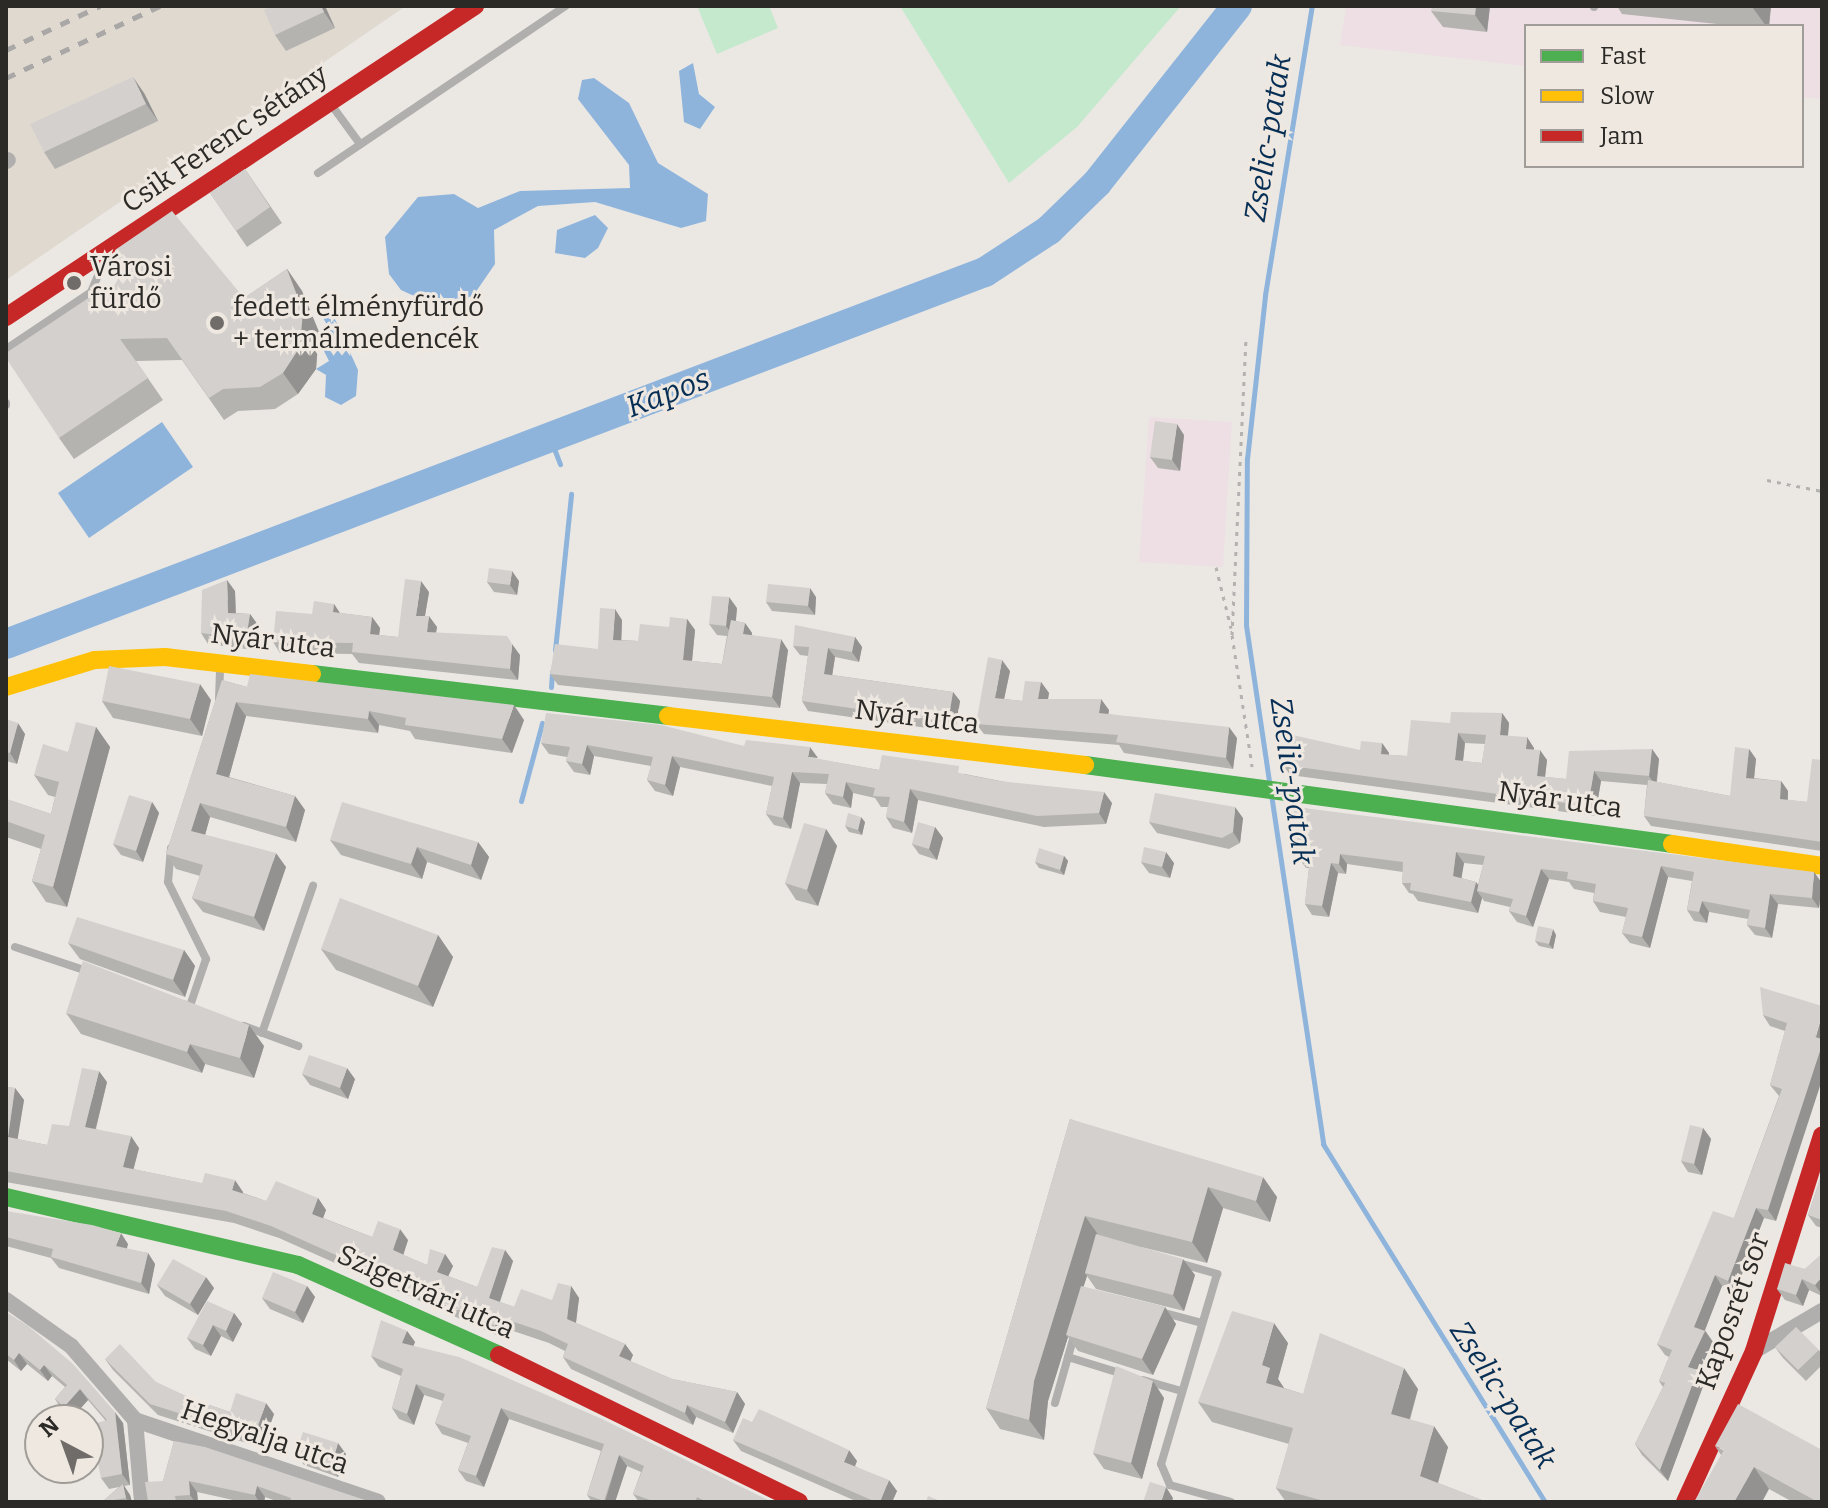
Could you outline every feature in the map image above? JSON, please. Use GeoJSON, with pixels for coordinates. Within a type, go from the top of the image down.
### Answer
{"type":"FeatureCollection","features":[{"type":"Feature","properties":{"kind":"street","name":"Csik Ferenc sétány"},"geometry":{"type":"LineString","coordinates":[[6,317],[475,6]]}},
{"type":"Feature","properties":{"kind":"street","name":"Nyár utca"},"geometry":{"type":"LineString","coordinates":[[6,687],[95,660],[220,664],[1296,790],[1822,866]]}},
{"type":"Feature","properties":{"kind":"street","name":"Kaposrét sor"},"geometry":{"type":"LineString","coordinates":[[1685,1502],[1754,1351],[1822,1135]]}},
{"type":"Feature","properties":{"kind":"street","name":"Szigetvári utca"},"geometry":{"type":"LineString","coordinates":[[6,1197],[217,1241],[298,1265],[384,1299],[799,1502]]}},
{"type":"Feature","properties":{"kind":"street"},"geometry":{"type":"LineString","coordinates":[[6,1300],[71,1346],[135,1420],[142,1502]]}},
{"type":"Feature","properties":{"kind":"street"},"geometry":{"type":"LineString","coordinates":[[1754,1351],[1822,1311]]}},
{"type":"Feature","properties":{"kind":"street","name":"Hegyalja utca"},"geometry":{"type":"LineString","coordinates":[[135,1420],[378,1502]]}},
{"type":"Feature","properties":{"kind":"lane"},"geometry":{"type":"LineString","coordinates":[[318,173],[566,6]]}},
{"type":"Feature","properties":{"kind":"lane"},"geometry":{"type":"LineString","coordinates":[[330,102],[360,144]]}},
{"type":"Feature","properties":{"kind":"lane"},"geometry":{"type":"LineString","coordinates":[[6,349],[91,292],[99,273],[92,261]]}},
{"type":"Feature","properties":{"kind":"lane"},"geometry":{"type":"LineString","coordinates":[[218,707],[220,664]]}},
{"type":"Feature","properties":{"kind":"lane"},"geometry":{"type":"LineString","coordinates":[[175,831],[168,882],[206,959],[190,1006]]}},
{"type":"Feature","properties":{"kind":"lane"},"geometry":{"type":"LineString","coordinates":[[262,1033],[313,886]]}},
{"type":"Feature","properties":{"kind":"lane"},"geometry":{"type":"LineString","coordinates":[[15,947],[103,977]]}},
{"type":"Feature","properties":{"kind":"lane"},"geometry":{"type":"LineString","coordinates":[[176,1001],[205,1011]]}},
{"type":"Feature","properties":{"kind":"lane"},"geometry":{"type":"LineString","coordinates":[[234,1022],[298,1046]]}},
{"type":"Feature","properties":{"kind":"lane"},"geometry":{"type":"LineString","coordinates":[[1160,1258],[1217,1274],[1161,1464],[1170,1485],[1231,1502]]}},
{"type":"Feature","properties":{"kind":"lane"},"geometry":{"type":"LineString","coordinates":[[1144,1308],[1202,1323]]}},
{"type":"Feature","properties":{"kind":"lane"},"geometry":{"type":"LineString","coordinates":[[1055,1403],[1079,1319]]}},
{"type":"Feature","properties":{"kind":"lane"},"geometry":{"type":"LineString","coordinates":[[1068,1357],[1181,1391]]}},
{"type":"Feature","properties":{"kind":"path"},"geometry":{"type":"LineString","coordinates":[[1232,635],[1246,340]]}},
{"type":"Feature","properties":{"kind":"path"},"geometry":{"type":"LineString","coordinates":[[1767,480],[1822,491]]}},
{"type":"Feature","properties":{"kind":"path"},"geometry":{"type":"LineString","coordinates":[[1216,567],[1261,787]]}},
{"type":"Feature","properties":{"kind":"shaded area"},"geometry":{"type":"Polygon","coordinates":[[[6,6],[406,6],[6,280],[6,6]]]}},
{"type":"Feature","properties":{"kind":"shaded area"},"geometry":{"type":"Polygon","coordinates":[[[1346,6],[1822,6],[1822,99],[1804,97],[1804,24],[1524,24],[1524,66],[1340,45],[1346,6]]]}},
{"type":"Feature","properties":{"kind":"shaded area"},"geometry":{"type":"Polygon","coordinates":[[[1149,417],[1232,422],[1223,567],[1139,562],[1149,417]]]}},
{"type":"Feature","properties":{"kind":"green space"},"geometry":{"type":"Polygon","coordinates":[[[697,6],[769,6],[778,28],[717,54],[697,6]]]}},
{"type":"Feature","properties":{"kind":"green space"},"geometry":{"type":"Polygon","coordinates":[[[900,6],[1181,6],[1077,127],[1009,183],[900,6]]]}},
{"type":"Feature","properties":{"kind":"water"},"geometry":{"type":"Polygon","coordinates":[[[693,63],[699,94],[715,107],[700,129],[684,122],[679,71],[693,63]]]}},
{"type":"Feature","properties":{"kind":"water"},"geometry":{"type":"Polygon","coordinates":[[[594,78],[629,103],[658,163],[708,194],[706,221],[681,228],[595,202],[538,206],[494,230],[495,264],[473,296],[436,306],[401,290],[389,274],[385,237],[418,197],[454,194],[478,208],[520,191],[630,188],[629,165],[578,99],[582,80],[594,78]]]}},
{"type":"Feature","properties":{"kind":"water"},"geometry":{"type":"Polygon","coordinates":[[[595,215],[608,228],[598,248],[585,258],[555,253],[557,230],[595,215]]]}},
{"type":"Feature","properties":{"kind":"water"},"geometry":{"type":"Polygon","coordinates":[[[329,306],[358,370],[356,396],[341,405],[325,397],[326,375],[316,369],[329,361],[322,347],[330,330],[319,311],[329,306]]]}},
{"type":"Feature","properties":{"kind":"water"},"geometry":{"type":"Polygon","coordinates":[[[162,422],[193,467],[89,538],[58,493],[162,422]]]}},
{"type":"Feature","properties":{"kind":"building"},"geometry":{"type":"Polygon","coordinates":[[[272,6],[321,6],[324,12],[275,35],[264,10],[272,6]]]}},
{"type":"Feature","properties":{"kind":"building"},"geometry":{"type":"Polygon","coordinates":[[[1432,6],[1476,6],[1475,15],[1431,11],[1432,6]]]}},
{"type":"Feature","properties":{"kind":"building"},"geometry":{"type":"Polygon","coordinates":[[[133,77],[146,104],[44,152],[30,124],[133,77]]]}},
{"type":"Feature","properties":{"kind":"building"},"geometry":{"type":"Polygon","coordinates":[[[245,169],[270,207],[236,231],[210,193],[245,169]]]}},
{"type":"Feature","properties":{"kind":"building"},"geometry":{"type":"Polygon","coordinates":[[[172,211],[244,298],[287,269],[303,311],[300,347],[283,373],[260,387],[223,389],[209,398],[167,338],[120,339],[148,378],[59,438],[6,358],[6,353],[93,295],[102,309],[120,275],[115,250],[172,211]]]}},
{"type":"Feature","properties":{"kind":"building"},"geometry":{"type":"Polygon","coordinates":[[[1155,421],[1177,424],[1172,460],[1150,457],[1155,421]]]}},
{"type":"Feature","properties":{"kind":"building"},"geometry":{"type":"Polygon","coordinates":[[[489,568],[512,571],[510,585],[487,582],[489,568]]]}},
{"type":"Feature","properties":{"kind":"building"},"geometry":{"type":"Polygon","coordinates":[[[405,579],[421,581],[416,616],[429,616],[427,632],[507,636],[512,644],[510,669],[352,652],[353,643],[273,642],[276,611],[312,614],[314,601],[334,604],[333,612],[372,617],[370,634],[398,637],[405,579]]]}},
{"type":"Feature","properties":{"kind":"building"},"geometry":{"type":"Polygon","coordinates":[[[227,580],[228,613],[250,614],[246,639],[201,633],[202,590],[227,580]]]}},
{"type":"Feature","properties":{"kind":"building"},"geometry":{"type":"Polygon","coordinates":[[[768,584],[810,588],[808,606],[766,602],[768,584]]]}},
{"type":"Feature","properties":{"kind":"building"},"geometry":{"type":"Polygon","coordinates":[[[712,596],[729,597],[726,626],[709,624],[712,596]]]}},
{"type":"Feature","properties":{"kind":"building"},"geometry":{"type":"Polygon","coordinates":[[[600,608],[615,609],[613,640],[638,641],[640,624],[669,627],[670,617],[687,619],[683,660],[722,664],[731,620],[745,623],[743,634],[781,639],[772,697],[550,674],[555,644],[598,649],[600,608]]]}},
{"type":"Feature","properties":{"kind":"building"},"geometry":{"type":"Polygon","coordinates":[[[795,625],[855,637],[852,652],[828,648],[824,674],[953,692],[948,722],[802,701],[809,647],[793,646],[795,625]]]}},
{"type":"Feature","properties":{"kind":"building"},"geometry":{"type":"Polygon","coordinates":[[[988,657],[1002,660],[995,698],[1022,701],[1025,681],[1041,682],[1038,699],[1101,699],[1099,713],[1229,727],[1226,758],[1116,742],[1118,735],[976,724],[988,657]]]}},
{"type":"Feature","properties":{"kind":"building"},"geometry":{"type":"Polygon","coordinates":[[[109,666],[200,684],[190,719],[102,701],[109,666]]]}},
{"type":"Feature","properties":{"kind":"building"},"geometry":{"type":"Polygon","coordinates":[[[250,674],[514,705],[502,739],[405,725],[406,718],[369,711],[368,719],[236,702],[216,774],[295,796],[286,827],[200,803],[191,831],[276,853],[254,917],[192,898],[203,865],[166,854],[222,680],[247,687],[250,674]]]}},
{"type":"Feature","properties":{"kind":"building"},"geometry":{"type":"Polygon","coordinates":[[[1451,712],[1502,713],[1500,735],[1527,737],[1526,749],[1540,750],[1537,776],[1566,779],[1569,751],[1652,749],[1649,776],[1594,771],[1588,806],[1283,765],[1288,734],[1360,750],[1361,741],[1382,743],[1381,754],[1407,756],[1411,720],[1450,723],[1451,712]],[[1458,733],[1455,760],[1482,763],[1486,735],[1458,733]]]}},
{"type":"Feature","properties":{"kind":"building"},"geometry":{"type":"Polygon","coordinates":[[[546,713],[661,725],[744,746],[746,740],[810,747],[808,757],[879,770],[882,755],[959,766],[958,773],[999,781],[1104,792],[1099,813],[1037,816],[910,789],[904,822],[886,817],[890,797],[873,796],[875,788],[846,782],[843,797],[825,793],[829,774],[792,772],[783,818],[766,814],[774,777],[672,756],[665,785],[647,780],[653,757],[587,745],[582,764],[566,761],[570,747],[541,743],[546,713]]]}},
{"type":"Feature","properties":{"kind":"building"},"geometry":{"type":"Polygon","coordinates":[[[6,719],[18,723],[10,753],[6,752],[6,719]]]}},
{"type":"Feature","properties":{"kind":"building"},"geometry":{"type":"Polygon","coordinates":[[[76,722],[96,727],[53,887],[32,881],[45,835],[6,821],[6,799],[51,814],[59,782],[34,775],[43,744],[68,752],[76,722]]]}},
{"type":"Feature","properties":{"kind":"building"},"geometry":{"type":"Polygon","coordinates":[[[1735,747],[1749,749],[1746,778],[1781,781],[1780,799],[1807,802],[1812,759],[1822,760],[1822,842],[1644,816],[1648,780],[1730,796],[1735,747]]]}},
{"type":"Feature","properties":{"kind":"building"},"geometry":{"type":"Polygon","coordinates":[[[1155,793],[1235,807],[1233,832],[1222,838],[1149,822],[1155,793]]]}},
{"type":"Feature","properties":{"kind":"building"},"geometry":{"type":"Polygon","coordinates":[[[129,795],[152,802],[136,851],[113,844],[129,795]]]}},
{"type":"Feature","properties":{"kind":"building"},"geometry":{"type":"Polygon","coordinates":[[[342,802],[478,842],[471,865],[417,847],[411,864],[330,840],[342,802]]]}},
{"type":"Feature","properties":{"kind":"building"},"geometry":{"type":"Polygon","coordinates":[[[1295,807],[1814,872],[1812,898],[1770,894],[1765,928],[1747,925],[1750,910],[1702,901],[1699,912],[1687,910],[1694,872],[1661,866],[1642,937],[1622,933],[1628,908],[1593,901],[1596,884],[1567,879],[1568,872],[1541,869],[1526,916],[1509,911],[1513,899],[1477,891],[1485,856],[1456,852],[1453,876],[1476,882],[1471,902],[1410,890],[1411,883],[1402,883],[1403,862],[1340,854],[1339,864],[1331,863],[1322,906],[1305,904],[1310,858],[1298,857],[1300,844],[1292,843],[1295,807]]]}},
{"type":"Feature","properties":{"kind":"building"},"geometry":{"type":"Polygon","coordinates":[[[848,813],[861,817],[858,830],[845,826],[848,813]]]}},
{"type":"Feature","properties":{"kind":"building"},"geometry":{"type":"Polygon","coordinates":[[[918,822],[935,827],[929,849],[912,844],[918,822]]]}},
{"type":"Feature","properties":{"kind":"building"},"geometry":{"type":"Polygon","coordinates":[[[804,823],[826,829],[807,890],[785,883],[804,823]]]}},
{"type":"Feature","properties":{"kind":"building"},"geometry":{"type":"Polygon","coordinates":[[[1144,847],[1166,852],[1162,867],[1141,862],[1144,847]]]}},
{"type":"Feature","properties":{"kind":"building"},"geometry":{"type":"Polygon","coordinates":[[[1039,848],[1064,856],[1060,870],[1035,862],[1039,848]]]}},
{"type":"Feature","properties":{"kind":"building"},"geometry":{"type":"Polygon","coordinates":[[[340,898],[438,935],[418,986],[321,949],[340,898]]]}},
{"type":"Feature","properties":{"kind":"building"},"geometry":{"type":"Polygon","coordinates":[[[77,917],[184,950],[173,980],[68,943],[77,917]]]}},
{"type":"Feature","properties":{"kind":"building"},"geometry":{"type":"Polygon","coordinates":[[[1538,926],[1553,929],[1549,944],[1535,941],[1538,926]]]}},
{"type":"Feature","properties":{"kind":"building"},"geometry":{"type":"Polygon","coordinates":[[[83,961],[249,1025],[240,1058],[190,1044],[187,1052],[66,1013],[83,961]]]}},
{"type":"Feature","properties":{"kind":"building"},"geometry":{"type":"Polygon","coordinates":[[[1760,987],[1822,1006],[1815,1037],[1822,1039],[1822,1045],[1768,1210],[1756,1208],[1728,1281],[1715,1275],[1694,1327],[1705,1331],[1688,1367],[1698,1370],[1660,1470],[1635,1444],[1665,1383],[1659,1381],[1672,1350],[1657,1344],[1713,1211],[1734,1218],[1782,1089],[1770,1085],[1787,1023],[1763,1015],[1760,987]]]}},
{"type":"Feature","properties":{"kind":"building"},"geometry":{"type":"Polygon","coordinates":[[[309,1055],[347,1068],[340,1088],[302,1074],[309,1055]]]}},
{"type":"Feature","properties":{"kind":"building"},"geometry":{"type":"Polygon","coordinates":[[[82,1068],[99,1071],[85,1127],[131,1136],[123,1167],[202,1183],[205,1173],[235,1180],[232,1190],[266,1201],[276,1181],[318,1198],[312,1214],[335,1223],[372,1237],[378,1221],[400,1229],[393,1250],[427,1265],[430,1249],[445,1254],[437,1272],[477,1287],[492,1247],[505,1250],[489,1298],[514,1307],[521,1289],[552,1300],[558,1283],[571,1286],[567,1319],[625,1344],[619,1356],[672,1379],[737,1392],[725,1422],[687,1405],[685,1413],[563,1357],[568,1344],[541,1331],[499,1317],[495,1326],[271,1226],[226,1211],[6,1171],[6,1087],[15,1088],[8,1137],[47,1145],[52,1124],[69,1126],[82,1068]]]}},
{"type":"Feature","properties":{"kind":"building"},"geometry":{"type":"Polygon","coordinates":[[[1070,1119],[1263,1177],[1256,1201],[1208,1187],[1192,1242],[1085,1216],[1034,1381],[1029,1420],[986,1408],[1070,1119]]]}},
{"type":"Feature","properties":{"kind":"building"},"geometry":{"type":"Polygon","coordinates":[[[1690,1125],[1703,1128],[1694,1164],[1681,1161],[1690,1125]]]}},
{"type":"Feature","properties":{"kind":"building"},"geometry":{"type":"Polygon","coordinates":[[[1822,1173],[1822,1220],[1808,1215],[1822,1173]]]}},
{"type":"Feature","properties":{"kind":"building"},"geometry":{"type":"Polygon","coordinates":[[[6,1211],[92,1225],[121,1233],[116,1246],[148,1253],[141,1283],[51,1257],[53,1249],[6,1237],[6,1211]]]}},
{"type":"Feature","properties":{"kind":"building"},"geometry":{"type":"Polygon","coordinates":[[[1096,1234],[1183,1259],[1173,1295],[1085,1273],[1096,1234]]]}},
{"type":"Feature","properties":{"kind":"building"},"geometry":{"type":"Polygon","coordinates":[[[1822,1254],[1822,1277],[1815,1285],[1802,1279],[1796,1295],[1777,1289],[1785,1263],[1805,1269],[1822,1254]]]}},
{"type":"Feature","properties":{"kind":"building"},"geometry":{"type":"Polygon","coordinates":[[[173,1259],[206,1277],[190,1304],[157,1285],[173,1259]]]}},
{"type":"Feature","properties":{"kind":"building"},"geometry":{"type":"Polygon","coordinates":[[[273,1272],[307,1286],[295,1312],[262,1298],[273,1272]]]}},
{"type":"Feature","properties":{"kind":"building"},"geometry":{"type":"Polygon","coordinates":[[[1081,1286],[1165,1307],[1142,1359],[1066,1335],[1081,1286]]]}},
{"type":"Feature","properties":{"kind":"building"},"geometry":{"type":"Polygon","coordinates":[[[207,1301],[234,1313],[226,1331],[213,1325],[203,1345],[187,1338],[207,1301]]]}},
{"type":"Feature","properties":{"kind":"building"},"geometry":{"type":"Polygon","coordinates":[[[1232,1311],[1274,1323],[1262,1365],[1270,1368],[1266,1383],[1303,1394],[1320,1333],[1404,1368],[1391,1414],[1434,1426],[1420,1476],[1487,1502],[1328,1502],[1276,1488],[1293,1428],[1198,1402],[1232,1311]]]}},
{"type":"Feature","properties":{"kind":"building"},"geometry":{"type":"Polygon","coordinates":[[[6,1312],[27,1325],[73,1364],[115,1412],[122,1474],[104,1477],[104,1421],[107,1420],[104,1404],[93,1404],[80,1389],[67,1404],[61,1404],[55,1399],[67,1385],[44,1365],[40,1370],[19,1353],[14,1360],[6,1354],[6,1312]]]}},
{"type":"Feature","properties":{"kind":"building"},"geometry":{"type":"Polygon","coordinates":[[[381,1320],[407,1331],[402,1343],[459,1357],[602,1419],[772,1502],[707,1502],[697,1497],[695,1502],[656,1502],[633,1494],[644,1466],[619,1455],[604,1501],[587,1495],[604,1444],[501,1408],[476,1476],[458,1470],[471,1436],[435,1423],[445,1394],[416,1384],[407,1414],[392,1408],[403,1369],[371,1356],[381,1320]]]}},
{"type":"Feature","properties":{"kind":"building"},"geometry":{"type":"Polygon","coordinates":[[[1796,1327],[1819,1350],[1798,1370],[1775,1347],[1796,1327]]]}},
{"type":"Feature","properties":{"kind":"building"},"geometry":{"type":"Polygon","coordinates":[[[120,1344],[156,1382],[192,1399],[230,1412],[236,1393],[266,1403],[254,1437],[150,1404],[105,1359],[120,1344]]]}},
{"type":"Feature","properties":{"kind":"building"},"geometry":{"type":"Polygon","coordinates":[[[1116,1366],[1153,1381],[1131,1463],[1093,1453],[1116,1366]]]}},
{"type":"Feature","properties":{"kind":"building"},"geometry":{"type":"Polygon","coordinates":[[[1738,1404],[1822,1450],[1822,1502],[1754,1467],[1734,1502],[1694,1502],[1724,1450],[1715,1446],[1738,1404]]]}},
{"type":"Feature","properties":{"kind":"building"},"geometry":{"type":"Polygon","coordinates":[[[759,1409],[849,1450],[844,1462],[889,1480],[880,1502],[733,1440],[743,1418],[752,1422],[759,1409]]]}},
{"type":"Feature","properties":{"kind":"building"},"geometry":{"type":"Polygon","coordinates":[[[303,1432],[338,1443],[331,1466],[296,1454],[303,1432]]]}},
{"type":"Feature","properties":{"kind":"building"},"geometry":{"type":"Polygon","coordinates":[[[174,1441],[205,1447],[371,1502],[290,1502],[291,1498],[257,1486],[255,1495],[189,1481],[190,1495],[175,1496],[176,1502],[148,1502],[145,1482],[163,1481],[174,1441]]]}},
{"type":"Feature","properties":{"kind":"building"},"geometry":{"type":"Polygon","coordinates":[[[1150,1482],[1166,1487],[1161,1502],[1143,1502],[1150,1482]]]}},
{"type":"Feature","properties":{"kind":"building"},"geometry":{"type":"Polygon","coordinates":[[[123,1484],[126,1498],[102,1502],[123,1484]]]}},
{"type":"Feature","properties":{"kind":"building"},"geometry":{"type":"Polygon","coordinates":[[[928,1496],[943,1502],[926,1502],[928,1496]]]}},
{"type":"Feature","properties":{"kind":"waterway","name":"Kapos"},"geometry":{"type":"LineString","coordinates":[[6,644],[985,272],[1049,230],[1097,183],[1237,6]]}},
{"type":"Feature","properties":{"kind":"waterway","name":"Zselic-patak"},"geometry":{"type":"LineString","coordinates":[[1269,781],[1246,625],[1247,459],[1265,295],[1312,6]]}},
{"type":"Feature","properties":{"kind":"waterway"},"geometry":{"type":"LineString","coordinates":[[550,438],[560,464]]}},
{"type":"Feature","properties":{"kind":"waterway"},"geometry":{"type":"LineString","coordinates":[[555,650],[571,494]]}},
{"type":"Feature","properties":{"kind":"waterway"},"geometry":{"type":"LineString","coordinates":[[551,687],[552,672]]}},
{"type":"Feature","properties":{"kind":"waterway"},"geometry":{"type":"LineString","coordinates":[[521,801],[542,723]]}},
{"type":"Feature","properties":{"kind":"waterway","name":"Zselic-patak"},"geometry":{"type":"LineString","coordinates":[[1271,794],[1323,1144],[1545,1502]]}},
{"type":"Feature","properties":{"kind":"railway"},"geometry":{"type":"LineString","coordinates":[[6,50],[100,6]]}},
{"type":"Feature","properties":{"kind":"railway"},"geometry":{"type":"LineString","coordinates":[[6,78],[160,6]]}},
{"type":"Feature","properties":{"kind":"traffic: fast"},"geometry":{"type":"LineString","coordinates":[[312,674],[668,716]]}},
{"type":"Feature","properties":{"kind":"traffic: fast"},"geometry":{"type":"LineString","coordinates":[[1085,765],[1672,844]]}},
{"type":"Feature","properties":{"kind":"traffic: fast"},"geometry":{"type":"LineString","coordinates":[[6,1197],[298,1265],[499,1355]]}},
{"type":"Feature","properties":{"kind":"traffic: slow"},"geometry":{"type":"LineString","coordinates":[[6,687],[95,660],[165,657],[312,674]]}},
{"type":"Feature","properties":{"kind":"traffic: slow"},"geometry":{"type":"LineString","coordinates":[[668,716],[1085,765]]}},
{"type":"Feature","properties":{"kind":"traffic: slow"},"geometry":{"type":"LineString","coordinates":[[1672,844],[1822,866]]}},
{"type":"Feature","properties":{"kind":"traffic: jam"},"geometry":{"type":"LineString","coordinates":[[6,317],[475,6]]}},
{"type":"Feature","properties":{"kind":"traffic: jam"},"geometry":{"type":"LineString","coordinates":[[1685,1502],[1754,1351],[1822,1135]]}},
{"type":"Feature","properties":{"kind":"traffic: jam"},"geometry":{"type":"LineString","coordinates":[[499,1355],[799,1502]]}},
{"type":"Feature","properties":{"kind":"place","name":"Városi fürdő"},"geometry":{"type":"Point","coordinates":[74,283]}},
{"type":"Feature","properties":{"kind":"place","name":"fedett élményfürdő + termálmedencék"},"geometry":{"type":"Point","coordinates":[217,323]}}]}
